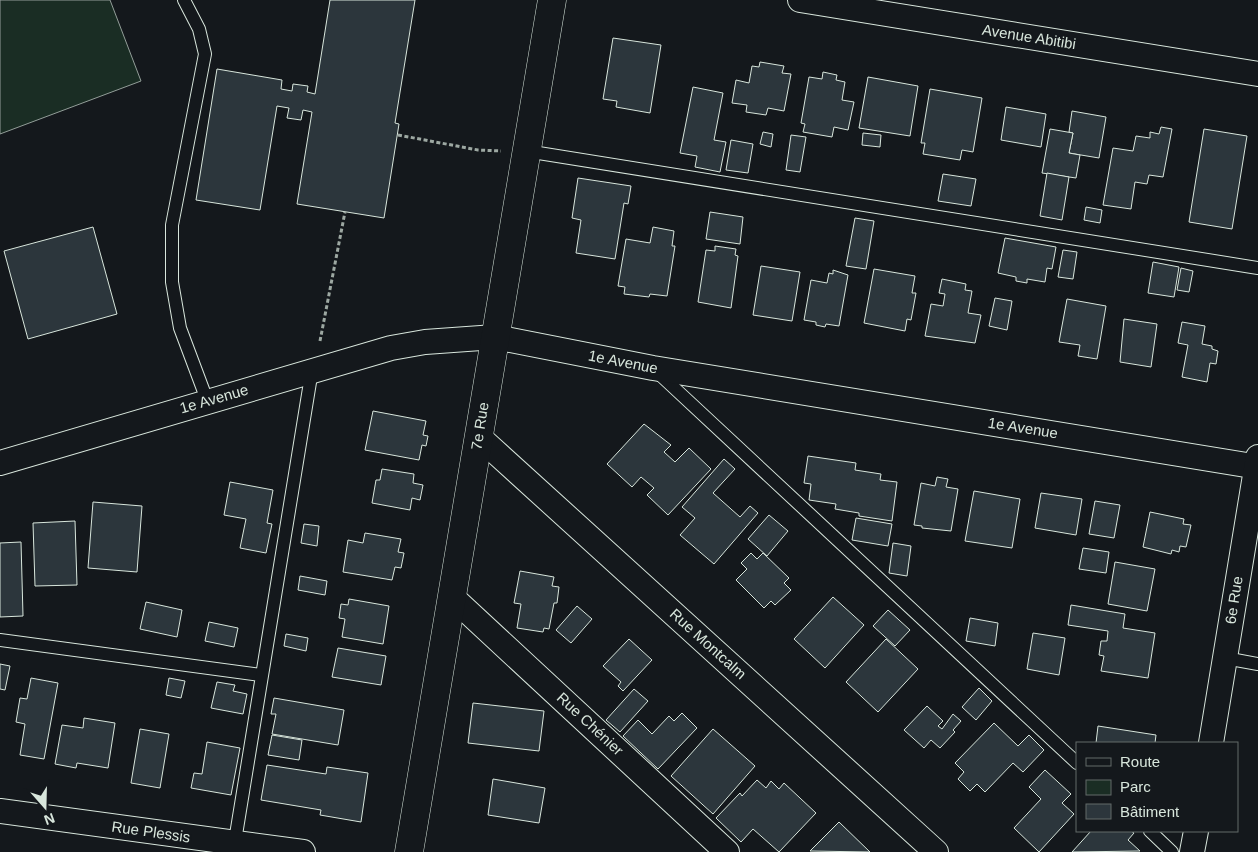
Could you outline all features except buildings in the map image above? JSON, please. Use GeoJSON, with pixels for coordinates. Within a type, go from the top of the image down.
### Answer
{"type":"FeatureCollection","features":[{"type":"Feature","properties":{"kind":"street","name":"7e Rue"},"geometry":{"type":"LineString","coordinates":[[409,852],[552,0]]}},
{"type":"Feature","properties":{"kind":"street","name":"Avenue Abitibi"},"geometry":{"type":"LineString","coordinates":[[800,0],[1258,74]]}},
{"type":"Feature","properties":{"kind":"street","name":"1e Avenue"},"geometry":{"type":"LineString","coordinates":[[0,463],[207,400],[391,348],[425,342],[495,337],[653,368],[1257,463]]}},
{"type":"Feature","properties":{"kind":"street","name":"Rue Montcalm"},"geometry":{"type":"LineString","coordinates":[[479,436],[936,852]]}},
{"type":"Feature","properties":{"kind":"street","name":"6e Rue"},"geometry":{"type":"LineString","coordinates":[[1210,742],[1257,463]]}},
{"type":"Feature","properties":{"kind":"street","name":"Rue Chénier"},"geometry":{"type":"LineString","coordinates":[[452,597],[727,852]]}},
{"type":"Feature","properties":{"kind":"street","name":"Rue Plessis"},"geometry":{"type":"LineString","coordinates":[[0,811],[234,848],[302,852]]}},
{"type":"Feature","properties":{"kind":"street"},"geometry":{"type":"LineString","coordinates":[[1192,852],[1196,832]]}},
{"type":"Feature","properties":{"kind":"lane"},"geometry":{"type":"LineString","coordinates":[[184,0],[200,29],[204,54],[172,225],[172,282],[180,328],[207,400]]}},
{"type":"Feature","properties":{"kind":"lane"},"geometry":{"type":"LineString","coordinates":[[526,151],[1258,268]]}},
{"type":"Feature","properties":{"kind":"lane"},"geometry":{"type":"LineString","coordinates":[[653,368],[1076,762]]}},
{"type":"Feature","properties":{"kind":"lane"},"geometry":{"type":"LineString","coordinates":[[234,848],[312,370]]}},
{"type":"Feature","properties":{"kind":"lane"},"geometry":{"type":"LineString","coordinates":[[0,640],[261,675]]}},
{"type":"Feature","properties":{"kind":"lane"},"geometry":{"type":"LineString","coordinates":[[1225,658],[1258,664]]}},
{"type":"Feature","properties":{"kind":"lane"},"geometry":{"type":"LineString","coordinates":[[1151,832],[1172,852]]}},
{"type":"Feature","properties":{"kind":"path"},"geometry":{"type":"LineString","coordinates":[[398,135],[478,150],[526,151]]}},
{"type":"Feature","properties":{"kind":"path"},"geometry":{"type":"LineString","coordinates":[[312,370],[324,328],[345,212]]}},
{"type":"Feature","properties":{"kind":"green space"},"geometry":{"type":"Polygon","coordinates":[[[0,0],[110,0],[141,81],[0,134],[0,0]]]}}]}
